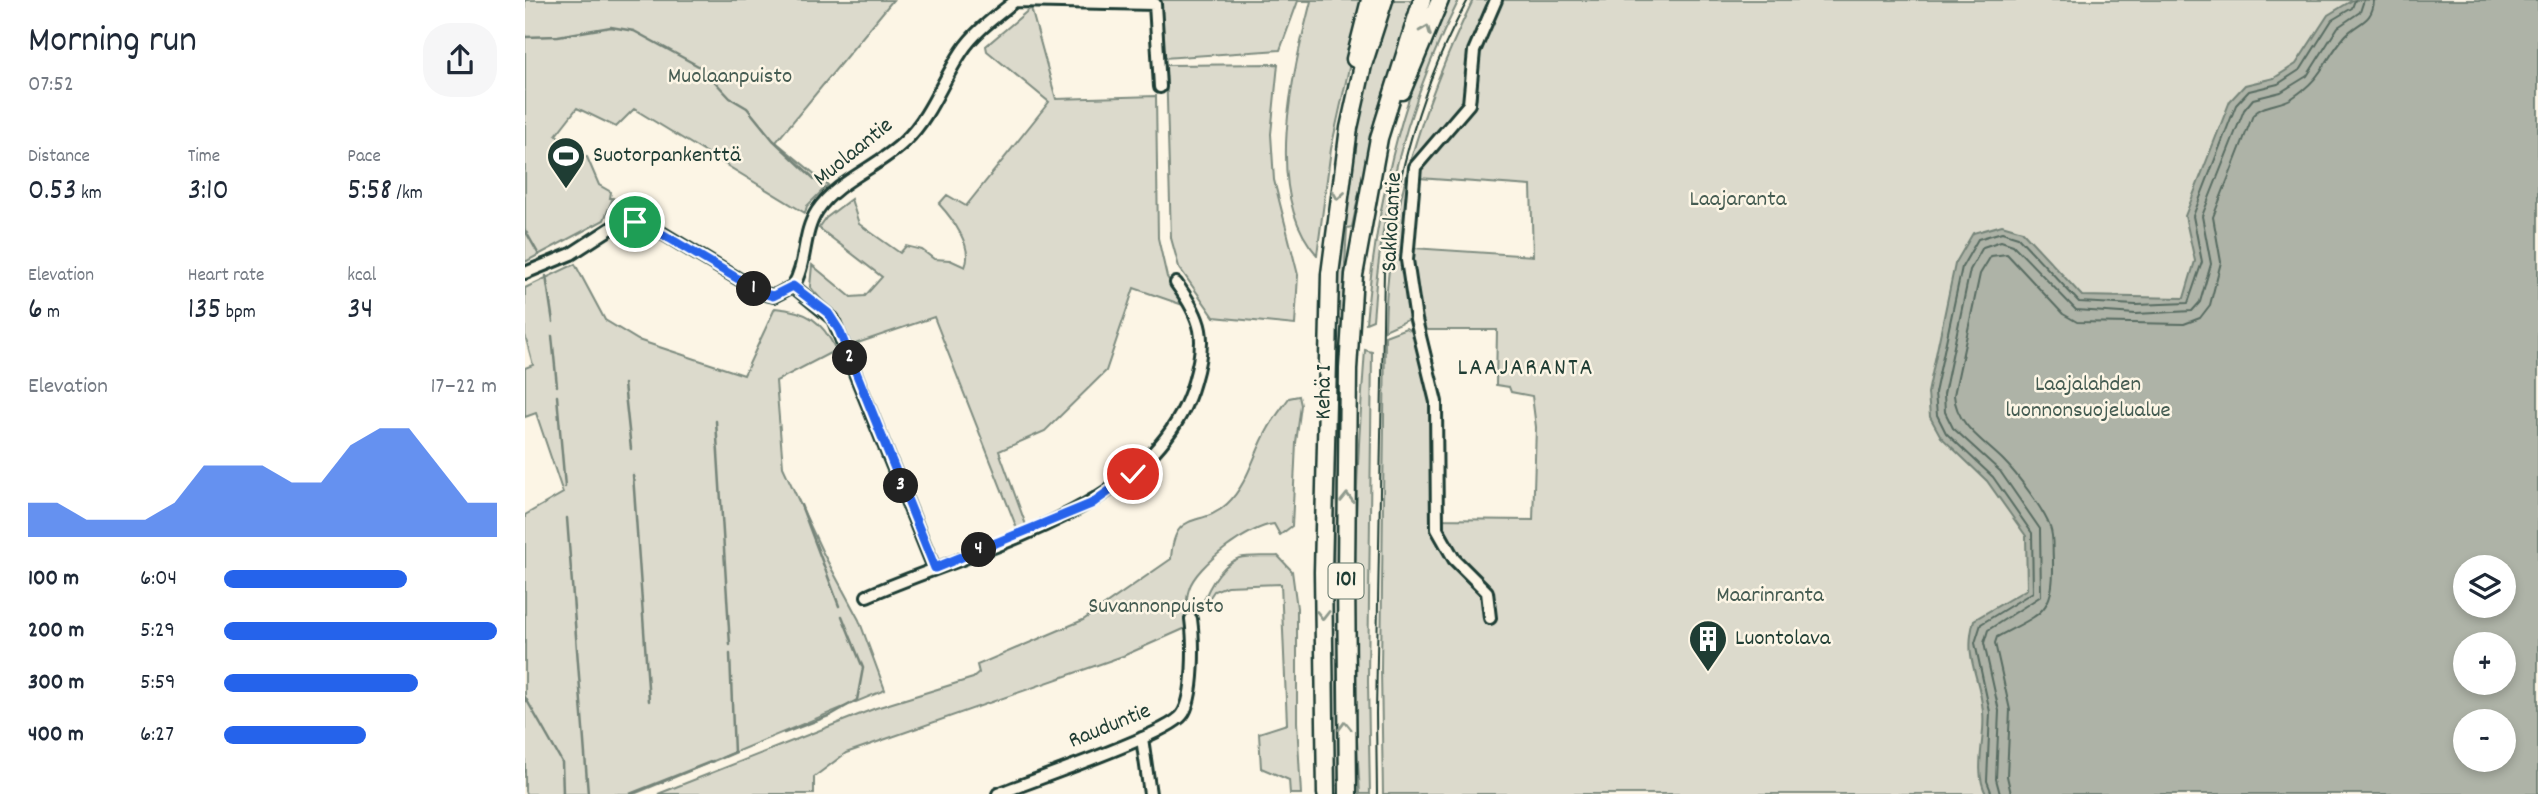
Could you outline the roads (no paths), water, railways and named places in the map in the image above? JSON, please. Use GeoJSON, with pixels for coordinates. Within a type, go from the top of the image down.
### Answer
{"type":"FeatureCollection","features":[{"type":"Feature","properties":{"kind":"highway"},"geometry":{"type":"LineString","coordinates":[[1349,128],[1354,63],[1370,0]]}},
{"type":"Feature","properties":{"kind":"highway","name":"Kehä I"},"geometry":{"type":"LineString","coordinates":[[1326,794],[1323,572],[1327,347],[1333,228],[1349,128],[1363,65],[1384,0]]}},
{"type":"Feature","properties":{"kind":"highway","name":"Kehä I"},"geometry":{"type":"LineString","coordinates":[[1348,794],[1345,687],[1350,319],[1360,234],[1379,138],[1422,0]]}},
{"type":"Feature","properties":{"kind":"highway"},"geometry":{"type":"LineString","coordinates":[[1379,138],[1440,0]]}},
{"type":"Feature","properties":{"kind":"street","name":"Sakkolantie"},"geometry":{"type":"LineString","coordinates":[[1490,618],[1487,592],[1454,559],[1437,529],[1436,402],[1416,320],[1408,260],[1415,167],[1469,104],[1474,51],[1496,0]]}},
{"type":"Feature","properties":{"kind":"street"},"geometry":{"type":"LineString","coordinates":[[1015,1],[1155,4],[1160,86]]}},
{"type":"Feature","properties":{"kind":"street","name":"Muolaantie"},"geometry":{"type":"LineString","coordinates":[[793,286],[807,236],[818,210],[838,190],[883,161],[906,140],[929,112],[969,41],[1015,1]]}},
{"type":"Feature","properties":{"kind":"street"},"geometry":{"type":"LineString","coordinates":[[525,272],[571,254],[619,223],[635,222],[652,228],[762,293],[773,296],[793,286],[833,319],[935,568]]}},
{"type":"Feature","properties":{"kind":"street"},"geometry":{"type":"LineString","coordinates":[[867,596],[1091,504],[1133,474],[1164,439],[1192,392],[1203,344],[1199,321],[1176,283]]}},
{"type":"Feature","properties":{"kind":"street","name":"Rauduntie"},"geometry":{"type":"LineString","coordinates":[[998,794],[1171,725],[1186,709],[1190,692],[1191,619]]}},
{"type":"Feature","properties":{"kind":"street"},"geometry":{"type":"LineString","coordinates":[[1142,738],[1150,794]]}},
{"type":"Feature","properties":{"kind":"water"},"geometry":{"type":"Polygon","coordinates":[[[2353,0],[2538,0],[2538,794],[1986,794],[1980,774],[1983,712],[1971,657],[1971,634],[1974,620],[2027,589],[2026,536],[1987,481],[1941,437],[1930,417],[1928,393],[1955,264],[1973,233],[2002,225],[2022,231],[2082,296],[2184,298],[2195,261],[2185,216],[2230,101],[2245,85],[2274,78],[2296,64],[2328,15],[2353,0]]]}},
{"type":"Feature","properties":{"kind":"waterway"},"geometry":{"type":"LineString","coordinates":[[525,37],[558,36],[611,27],[634,31],[702,68],[730,98],[747,108],[773,140],[823,187]]}},
{"type":"Feature","properties":{"kind":"waterway"},"geometry":{"type":"LineString","coordinates":[[525,230],[539,255]]}},
{"type":"Feature","properties":{"kind":"waterway"},"geometry":{"type":"LineString","coordinates":[[546,276],[553,322]]}},
{"type":"Feature","properties":{"kind":"waterway"},"geometry":{"type":"LineString","coordinates":[[552,336],[557,386]]}},
{"type":"Feature","properties":{"kind":"waterway"},"geometry":{"type":"LineString","coordinates":[[624,384],[631,449]]}},
{"type":"Feature","properties":{"kind":"waterway"},"geometry":{"type":"LineString","coordinates":[[557,396],[565,487]]}},
{"type":"Feature","properties":{"kind":"waterway"},"geometry":{"type":"LineString","coordinates":[[716,421],[730,645]]}},
{"type":"Feature","properties":{"kind":"waterway"},"geometry":{"type":"LineString","coordinates":[[633,475],[649,701]]}},
{"type":"Feature","properties":{"kind":"waterway"},"geometry":{"type":"LineString","coordinates":[[801,505],[839,606]]}},
{"type":"Feature","properties":{"kind":"waterway"},"geometry":{"type":"LineString","coordinates":[[567,518],[588,794]]}},
{"type":"Feature","properties":{"kind":"waterway"},"geometry":{"type":"LineString","coordinates":[[784,733],[831,715],[857,700],[863,668],[842,616]]}},
{"type":"Feature","properties":{"kind":"waterway"},"geometry":{"type":"LineString","coordinates":[[730,654],[734,753]]}},
{"type":"Feature","properties":{"kind":"waterway"},"geometry":{"type":"LineString","coordinates":[[525,697],[562,762],[563,794]]}},
{"type":"Feature","properties":{"kind":"waterway"},"geometry":{"type":"LineString","coordinates":[[722,758],[736,752]]}},
{"type":"Feature","properties":{"kind":"waterway"},"geometry":{"type":"LineString","coordinates":[[630,794],[713,761]]}},
{"type":"Feature","properties":{"kind":"tram line"},"geometry":{"type":"LineString","coordinates":[[1377,794],[1384,270],[1396,200],[1413,131],[1437,64],[1468,0]]}},
{"type":"Feature","properties":{"kind":"place","name":"Suotorpankenttä"},"geometry":{"type":"Point","coordinates":[566,190]}},
{"type":"Feature","properties":{"kind":"place","name":"Luontolava"},"geometry":{"type":"Point","coordinates":[1708,673]}},
{"type":"Feature","properties":{"kind":"district","name":"LAAJARANTA"},"geometry":{"type":"Point","coordinates":[1526,369]}},
{"type":"Feature","properties":{"kind":"park label","name":"Muolaanpuisto"},"geometry":{"type":"Point","coordinates":[730,77]}},
{"type":"Feature","properties":{"kind":"park label","name":"Laajaranta"},"geometry":{"type":"Point","coordinates":[1738,200]}},
{"type":"Feature","properties":{"kind":"park label","name":"Laajalahden luonnonsuojelualue"},"geometry":{"type":"Point","coordinates":[2088,398]}},
{"type":"Feature","properties":{"kind":"park label","name":"Maarinranta"},"geometry":{"type":"Point","coordinates":[1770,596]}},
{"type":"Feature","properties":{"kind":"park label","name":"Suvannonpuisto"},"geometry":{"type":"Point","coordinates":[1156,607]}}]}
